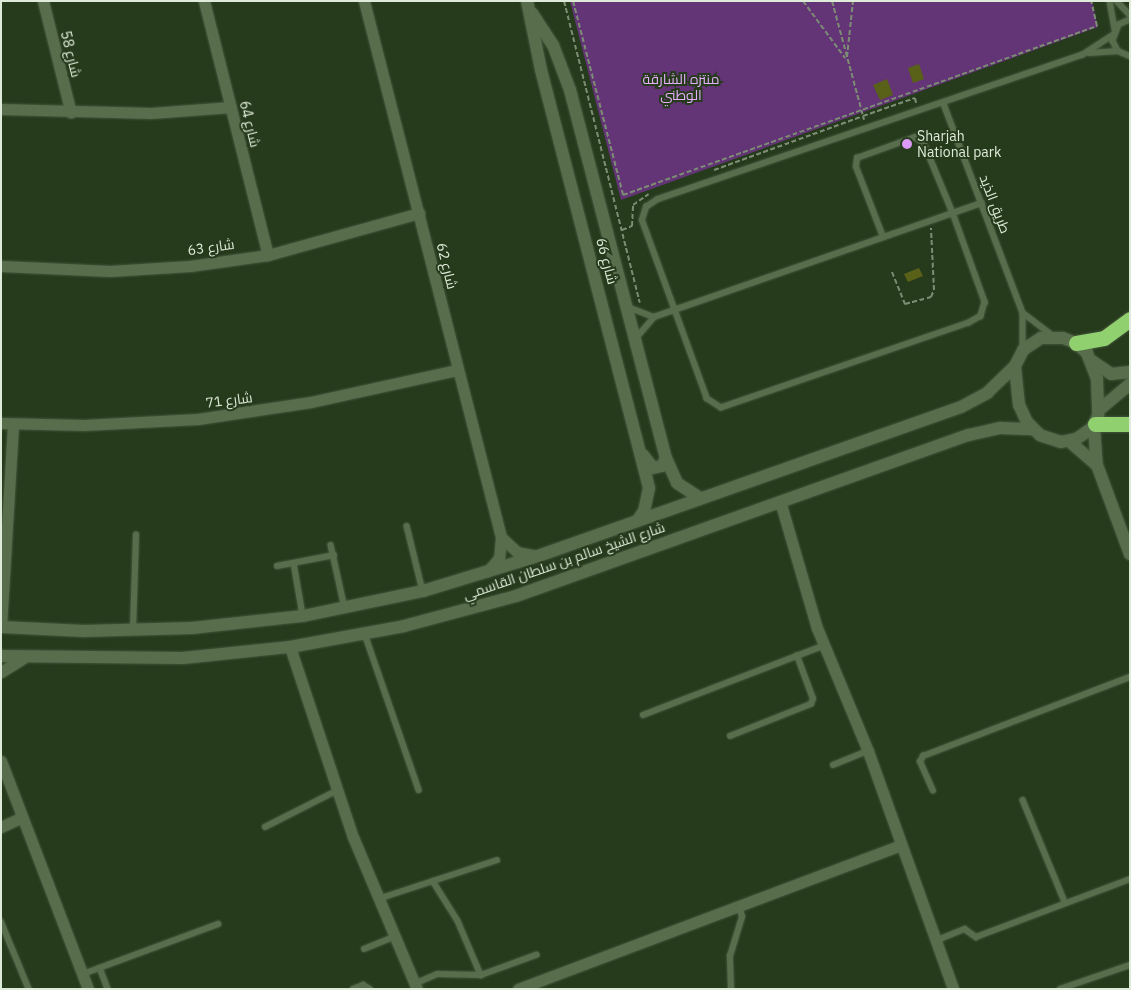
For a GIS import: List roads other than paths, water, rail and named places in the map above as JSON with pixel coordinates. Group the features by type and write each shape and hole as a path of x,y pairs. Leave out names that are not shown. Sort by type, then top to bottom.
{"highway":[{"path":"1076,343 1104,338 1130,319"},
{"path":"1096,420 1130,424"}],"street":[{"name":"شارع 58","path":"43,1 71,113"},
{"name":"شارع 64","path":"204,1 268,254"},
{"name":"شارع 62","path":"364,1 501,537 498,558 486,574"},
{"name":"شارع 66","path":"528,4 561,61 666,458 677,483 700,498"},
{"name":"شارع 66","path":"528,4 541,70 649,488 644,511 637,521"},
{"path":"541,70 547,53 554,53 561,61"},
{"path":"1,108 71,113 151,113 230,106"},
{"name":"شارع 63","path":"1,266 110,271 190,266 268,254 419,213"},
{"path":"1130,372 1111,374 1090,360 1076,343 1056,337 1034,341 1023,350 1015,366 1018,400 1033,429 1047,438 1069,441 1082,437 1130,384"},
{"path":"1090,360 1099,387 1096,420 1097,465 1130,554"},
{"name":"شارع الشيخ سالم بن سلطان القاسمي","path":"1,627 132,630 303,616 423,591 486,574 961,407 987,393 1015,366"},
{"name":"شارع 71","path":"1,422 13,424 132,423 254,412 405,384 457,370"},
{"path":"1,627 13,424"},
{"name":"شارع الشيخ سالم بن سلطان القاسمي","path":"1,656 23,658 174,658 290,647 364,634 516,596 984,430 1033,429"},
{"path":"638,441 653,468 662,466 666,458"},
{"path":"1069,441 1097,465"},
{"path":"780,501 823,646 868,751 953,989"},
{"path":"501,537 517,552 538,556"},
{"path":"290,647 336,791 378,899 416,986"},
{"path":"1,672 23,658"},
{"path":"1,761 6,784 22,817 88,989"},
{"path":"1,827 22,817"},
{"path":"518,989 901,845"}],"lane":[{"path":"1110,1 1118,52"},
{"path":"1117,1 1130,15"},
{"path":"1082,55 1130,20"},
{"path":"882,237 856,162 864,153 909,137 924,142 953,213 985,302 981,316 960,326 721,408 707,399 644,226 646,207 658,199 944,104 1082,55 1118,52 1130,56"},
{"name":"طريق الذيد","path":"944,104 1023,313 1023,350"},
{"path":"626,306 643,315 654,317 982,203"},
{"path":"1023,313 1056,337"},
{"path":"635,340 654,317"},
{"path":"407,526 423,591"},
{"path":"132,630 136,535"},
{"path":"331,545 345,608"},
{"path":"277,566 334,555"},
{"path":"294,563 303,616"},
{"path":"364,634 419,790"},
{"path":"643,715 823,646"},
{"path":"730,736 811,704 813,699 797,656"},
{"path":"932,791 920,762 922,756 1130,677"},
{"path":"833,765 868,751"},
{"path":"265,827 336,791"},
{"path":"1023,800 1065,902"},
{"path":"378,899 497,860"},
{"path":"935,942 965,929 976,937 1130,879"},
{"path":"433,881 458,921 481,975"},
{"path":"730,989 730,956 742,917 739,906"},
{"path":"1,921 29,989"},
{"path":"83,974 218,924"},
{"path":"364,949 394,937"},
{"path":"416,986 440,973 481,975 536,955"},
{"path":"1060,989 1130,965"},
{"path":"100,968 108,989"},
{"path":"354,989 363,985 370,989"}],"place":[{"name":"Sharjah National park","path":"907,144"}],"park label":[{"name":"منتزه الشارقة الوطني","path":"681,88"}]}
